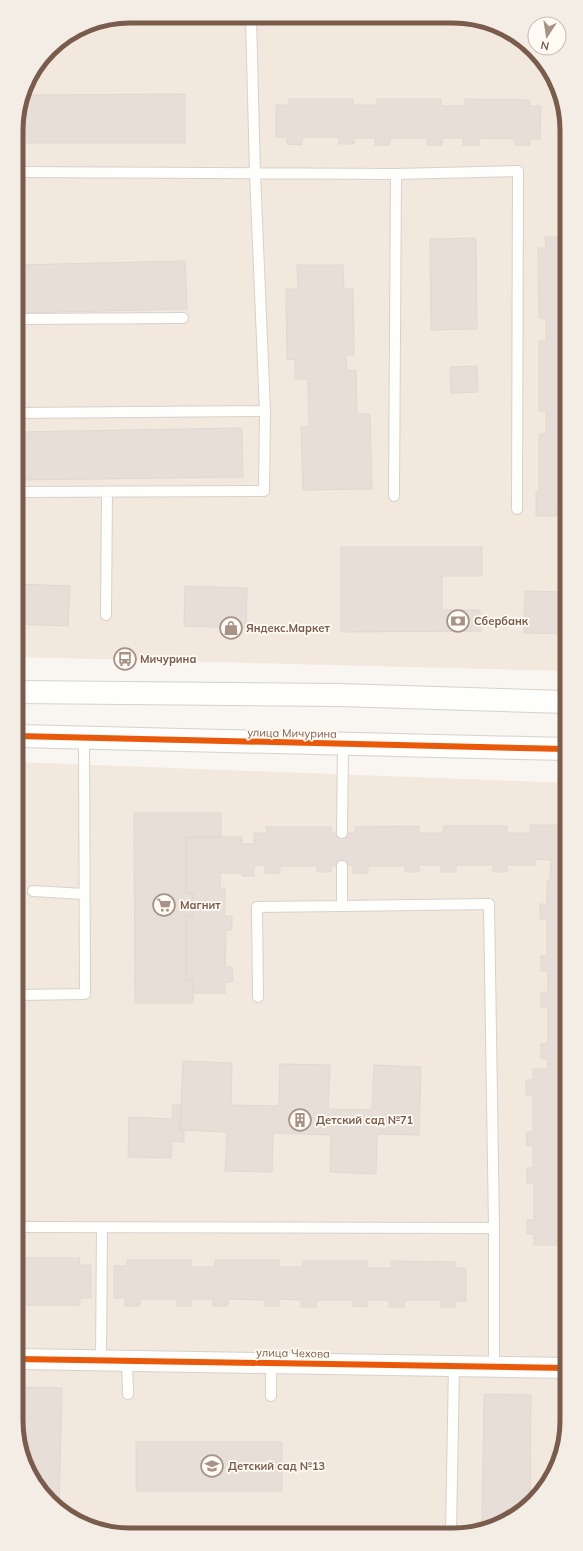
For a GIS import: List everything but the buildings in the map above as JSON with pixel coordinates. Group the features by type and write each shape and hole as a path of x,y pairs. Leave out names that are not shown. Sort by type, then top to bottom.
{"street":[{"path":"23,692 339,696 560,702"},
{"name":"улица Мичурина","path":"23,736 84,739 560,749"},
{"name":"улица Чехова","path":"23,1359 560,1368"}],"lane":[{"path":"23,492 264,491 265,411 255,173 251,23"},
{"path":"23,172 396,174 518,171 517,509"},
{"path":"394,496 396,174"},
{"path":"23,319 183,318"},
{"path":"23,413 265,411"},
{"path":"106,615 107,492"},
{"path":"23,995 85,994 84,739"},
{"path":"342,744 342,833"},
{"path":"342,866 342,906"},
{"path":"33,891 84,894"},
{"path":"258,997 257,907 489,904 494,1228 494,1367"},
{"path":"23,1227 494,1228"},
{"path":"101,1360 102,1228"},
{"path":"127,1360 128,1394"},
{"path":"271,1363 271,1396"},
{"path":"451,1528 454,1366"}],"shaded area":[{"path":"123,23 460,23 474,25 494,31 506,37 527,52 527,56 531,56 546,77 552,89 558,109 560,130 560,671 23,657 23,123 31,89 37,77 54,54 71,41 89,31 109,25"},
{"path":"23,762 560,783 560,1428 558,1442 552,1462 546,1474 533,1491 518,1506 506,1514 494,1520 474,1526 460,1528 123,1528 109,1526 77,1514 54,1497 37,1474 31,1462 25,1442 23,1428"}],"cycle path":[{"path":"23,736 560,749"},
{"path":"23,1359 560,1368"}],"place":[{"name":"Сбербанк","path":"458,621"},
{"name":"Яндекс.Маркет","path":"231,628"},
{"name":"Мичурина","path":"125,659"},
{"name":"Магнит","path":"164,905"},
{"name":"Детский сад №71","path":"300,1120"},
{"name":"Детский сад №13","path":"212,1466"}]}
